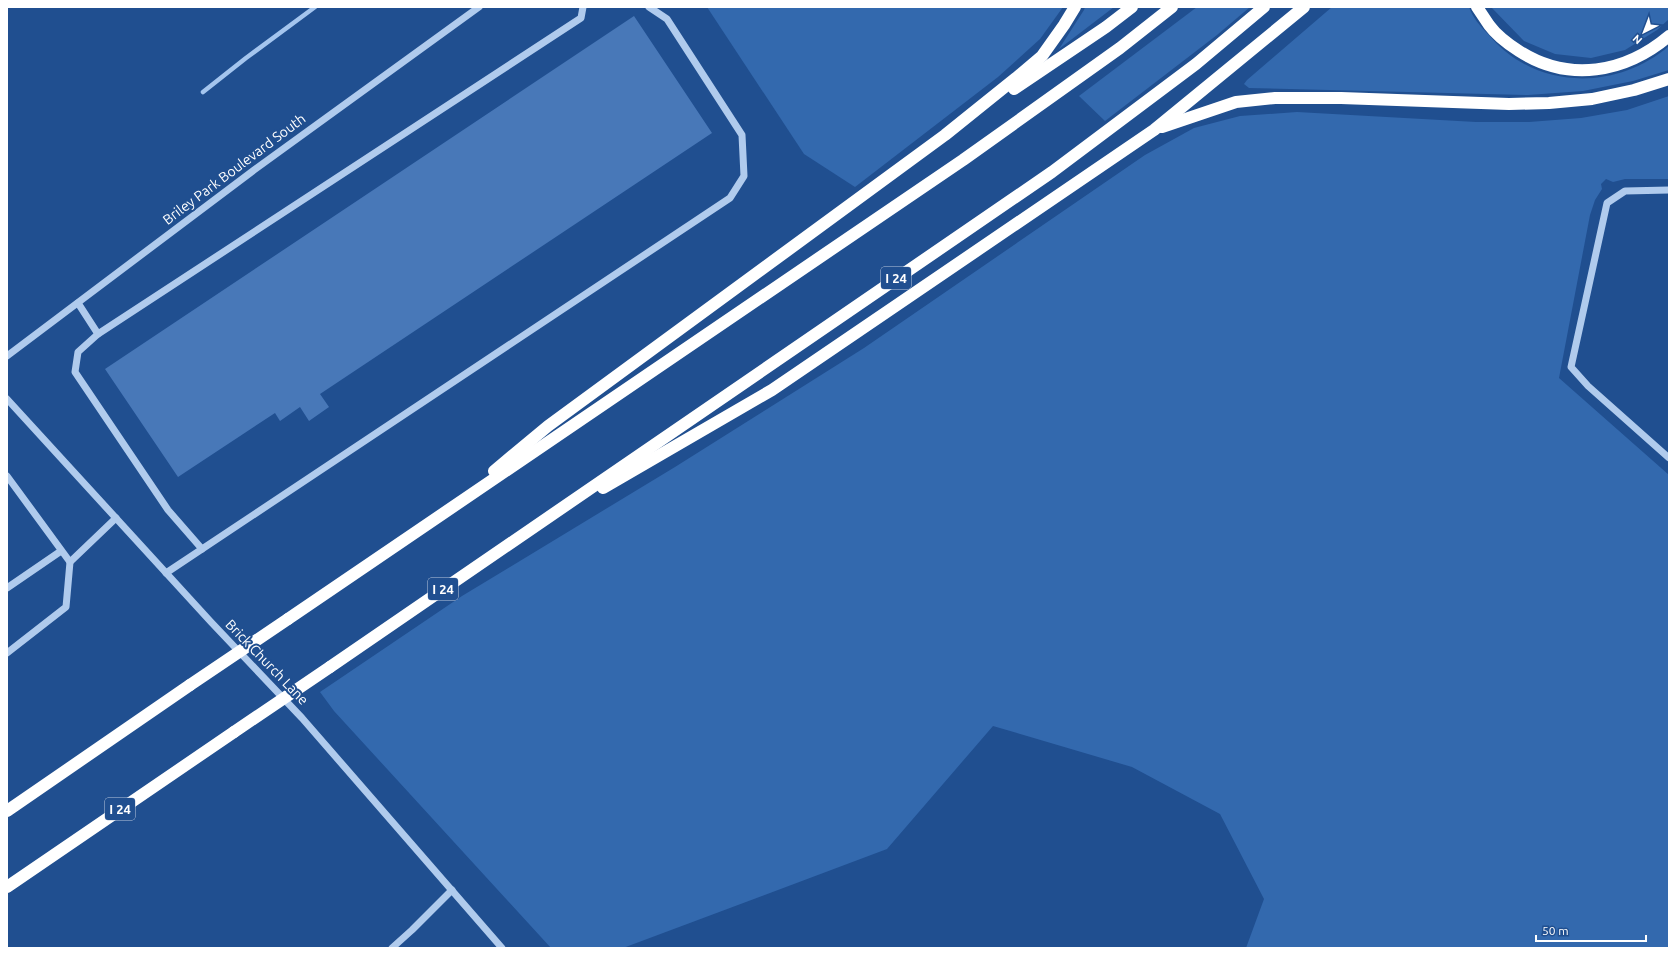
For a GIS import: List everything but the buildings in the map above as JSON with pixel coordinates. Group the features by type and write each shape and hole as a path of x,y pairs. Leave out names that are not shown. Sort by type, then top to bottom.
{"highway":[{"path":"945,135 1042,56 1075,7"},
{"path":"434,520 548,426 945,135 1106,27 1132,7"},
{"path":"7,811 963,160 1120,48 1172,7"},
{"name":"I 24","path":"7,887 1052,172 1196,64 1264,7"},
{"path":"519,536 772,390 1154,130 1304,7"},
{"path":"1477,7 1490,26 1506,42 1530,58 1554,67 1573,71 1599,70 1628,61 1645,53 1669,36"},
{"path":"1154,130 1236,102 1275,98 1341,98 1549,104 1592,99 1634,90 1669,79"}],"street":[{"name":"Briley Park Boulevard South","path":"7,356 254,170 479,7"},
{"path":"202,549 168,510 75,372 78,352 98,334 581,18 583,7"},
{"path":"166,573 730,198 744,176 742,135 667,19 649,7"},
{"path":"1669,190 1625,191 1608,202 1571,367 1588,386 1669,458"},
{"path":"78,303 98,334"},
{"name":"Brick Church Lane","path":"7,399 166,573 302,718 502,948"},
{"path":"7,476 70,562"},
{"path":"7,653 66,607 70,562 116,518"},
{"path":"7,588 61,550"},
{"path":"392,948 452,890"}],"shaded area":[{"path":"707,7 1063,7 1040,39 998,77 855,187 804,154"},
{"path":"1085,7 1114,7 1059,49 1084,10"},
{"path":"1197,7 1250,7 1217,35 1105,121 1079,96"},
{"path":"1332,7 1469,7 1480,25 1507,52 1528,66 1551,75 1576,78 1600,77 1624,71 1648,61 1669,46 1669,70 1633,81 1583,91 1528,95 1249,88 1244,84"},
{"path":"1491,7 1669,7 1669,19 1657,30 1625,50 1591,58 1555,54 1524,41"},
{"path":"1669,96 1669,179 1625,179 1613,182 1606,179 1601,184 1602,189 1595,200 1590,215 1559,378 1669,475 1669,948 1246,948 1264,899 1220,814 1132,767 993,726 887,849 623,948 551,948 334,711 320,692 462,596 675,467 864,348 1145,155 1194,128 1240,116 1297,112 1476,122 1529,122 1581,118 1627,110"}],"waterway":[{"path":"203,92 315,7"}]}
